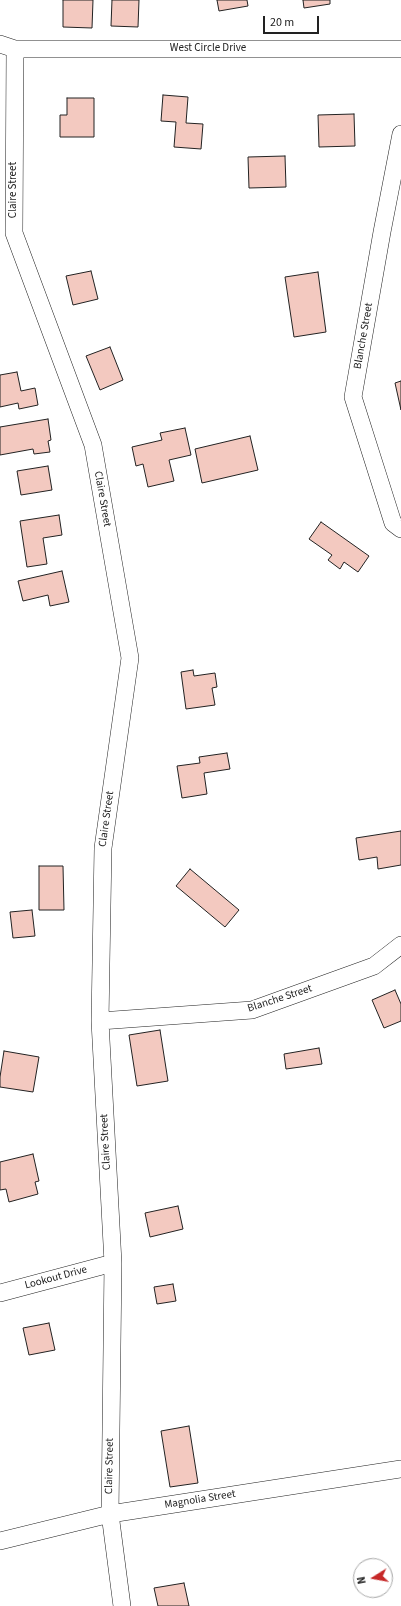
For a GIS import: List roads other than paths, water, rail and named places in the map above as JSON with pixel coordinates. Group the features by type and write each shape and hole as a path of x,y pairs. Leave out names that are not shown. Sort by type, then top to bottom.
{"street":[{"name":"West Circle Drive","path":"7,46 401,49"},
{"name":"Claire Street","path":"7,46 14,233 93,445 130,658 103,848 100,1021 113,1264 110,1514 122,1606"},
{"name":"Blanche Street","path":"401,134 353,397 393,523 401,529"},
{"name":"Blanche Street","path":"100,1021 252,1010 374,966 401,945"},
{"name":"Lookout Drive","path":"0,1294 113,1264"},
{"name":"Magnolia Street","path":"0,1541 110,1514 401,1469"}]}
